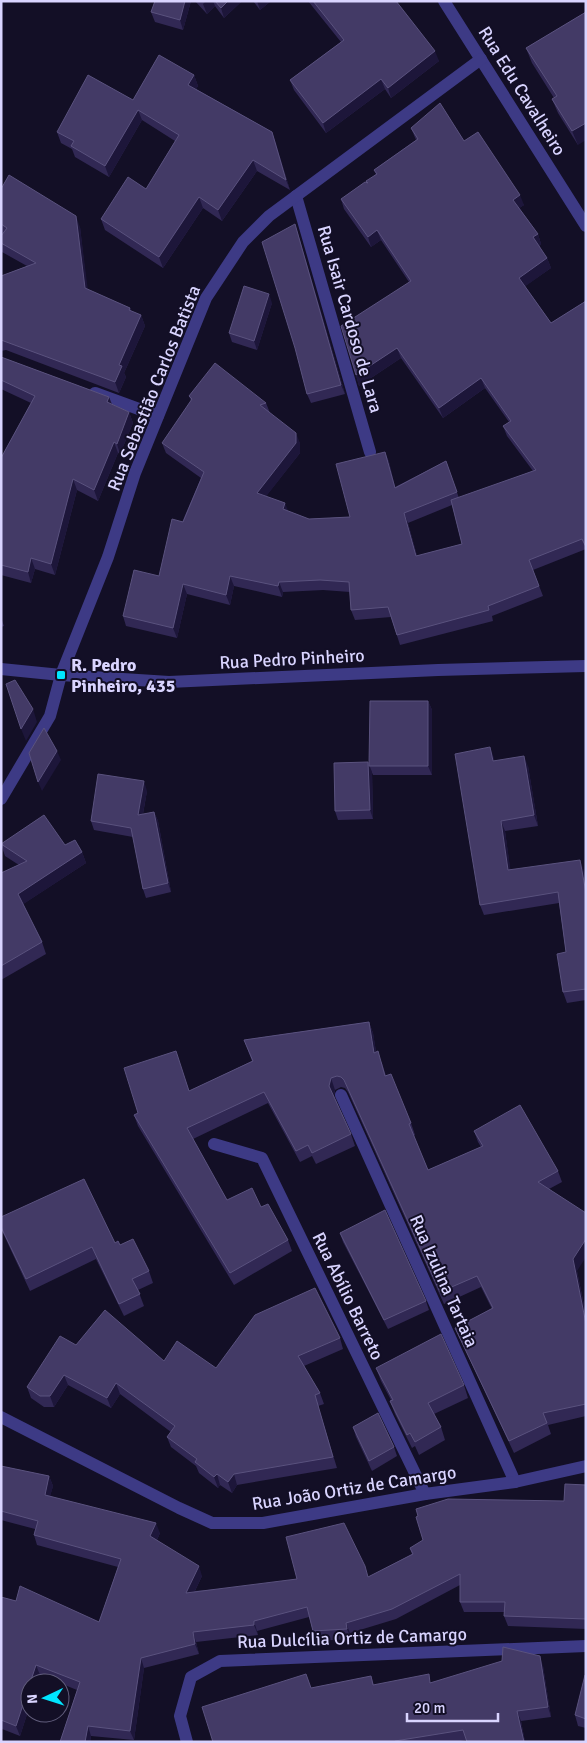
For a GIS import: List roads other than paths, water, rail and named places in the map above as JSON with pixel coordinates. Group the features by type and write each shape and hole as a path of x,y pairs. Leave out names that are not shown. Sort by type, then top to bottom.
{"street":[{"name":"Rua Edu Cavalheiro","path":"444,1 586,226"},
{"name":"Rua Sebastião Carlos Batista","path":"1,799 50,716 61,675 108,557 136,473 206,298 243,242 269,216 481,59"},
{"name":"Rua Isair Cardoso de Lara","path":"296,196 370,452"},
{"path":"85,389 158,416"},
{"name":"Rua Pedro Pinheiro","path":"1,669 169,682 428,670 586,666"},
{"name":"Rua Izulina Tartaia","path":"341,1095 515,1482"},
{"name":"Rua Abílio Barreto","path":"214,1144 262,1158 425,1494"},
{"name":"Rua João Ortiz de Camargo","path":"1,1417 212,1523 263,1523 425,1494 515,1482 586,1466"},
{"name":"Rua Dulcília Ortiz de Camargo","path":"188,1742 180,1716 191,1677 220,1660 586,1646"}],"place":[{"name":"R. Pedro Pinheiro, 435","path":"61,675"}]}
